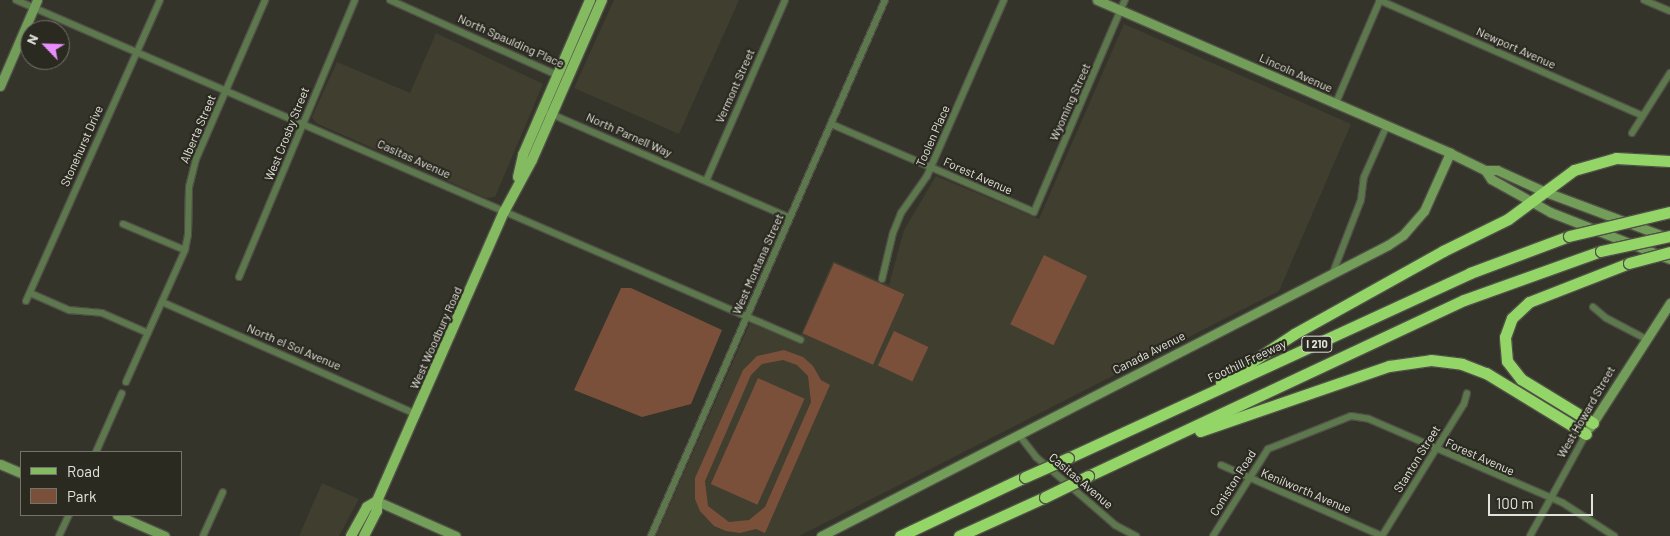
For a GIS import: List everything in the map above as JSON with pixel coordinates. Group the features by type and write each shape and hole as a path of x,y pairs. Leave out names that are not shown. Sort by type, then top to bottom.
{"highway":[{"path":"1191,402 1294,334 1443,251 1508,220 1534,201 1543,191 1574,170 1603,159 1633,157 1670,161"},
{"name":"Foothill Freeway","path":"900,536 1024,477 1470,273 1569,236 1670,212"},
{"name":"I 210","path":"959,536 1153,447 1464,300 1602,251 1670,237"},
{"path":"1593,423 1515,373 1506,353 1506,331 1516,312 1529,302 1629,264 1670,252"},
{"path":"1153,447 1360,375 1419,360 1450,362 1480,370 1586,434"}],"main road":[{"name":"West Woodbury Road","path":"364,536 378,511 377,501 504,212 552,114 590,0"},
{"name":"West Woodbury Road","path":"516,186 523,155 542,110 563,77 602,0"},
{"name":"West Woodbury Road","path":"351,536 367,507 377,501"}],"street":[{"name":"Casitas Avenue","path":"16,0 36,4 137,52 802,340"},
{"name":"Stonehurst Drive","path":"26,301 160,0"},
{"name":"Alberta Street","path":"126,382 185,250 191,173 265,0"},
{"name":"West Crosby Street","path":"239,277 355,0"},
{"name":"North Spaulding Place","path":"390,0 563,77"},
{"name":"Vermont Street","path":"706,182 785,0"},
{"name":"West Montana Street","path":"651,536 885,0"},
{"name":"Toolen Place","path":"882,279 893,233 930,167 1004,0"},
{"name":"Lincoln Avenue","path":"1097,0 1450,153 1485,170 1497,170 1543,191 1670,237"},
{"name":"Wyoming Street","path":"1034,212 1125,0"},
{"path":"1335,104 1380,0"},
{"name":"Newport Avenue","path":"1380,0 1643,116"},
{"path":"1644,0 1670,11"},
{"path":"0,86 36,4"},
{"path":"1632,133 1670,73"},
{"name":"North Parnell Way","path":"542,110 790,218"},
{"name":"Forest Avenue","path":"831,124 1034,212"},
{"path":"1332,275 1362,200 1364,177 1387,126"},
{"name":"Canada Avenue","path":"821,536 1388,245 1409,229 1424,211 1450,153"},
{"name":"Lincoln Avenue","path":"1485,170 1491,179 1534,201 1550,212 1670,259"},
{"path":"123,224 185,250"},
{"path":"30,293 68,310 102,312 148,333"},
{"name":"North el Sol Avenue","path":"162,302 416,414"},
{"name":"West Howard Street","path":"1530,536 1586,434 1670,303"},
{"path":"1593,307 1606,318 1646,339"},
{"path":"96,451 122,393"},
{"name":"Stanton Street","path":"1382,536 1436,450 1467,393"},
{"name":"Coniston Road","path":"1212,536 1268,449 1351,416 1360,417"},
{"name":"Forest Avenue","path":"1360,417 1563,503 1614,536"},
{"name":"Casitas Avenue","path":"1019,435 1036,457 1070,487 1116,525 1136,536"},
{"path":"0,464 20,473"},
{"name":"Kenilworth Avenue","path":"1221,465 1382,536"},
{"path":"203,536 223,492"},
{"path":"377,501 456,536"},
{"path":"59,536 69,516"},
{"path":"119,516 165,536"}],"shaded area":[{"path":"614,0 739,0 679,134 574,88"},
{"path":"1124,24 1351,124 1279,291 799,536 656,536 750,323 797,343 833,261 889,285 904,230 936,176 1039,219"},
{"path":"436,33 543,84 495,197 486,198 316,123 312,117 337,62 410,93"},
{"path":"322,483 359,499 339,536 299,536"}],"green space":[{"path":"1044,255 1087,276 1053,345 1010,324"},
{"path":"834,263 904,294 873,365 803,333"},
{"path":"621,288 631,288 722,330 691,404 642,417 574,390"},
{"path":"894,331 928,347 912,381 878,365"},
{"path":"784,350 803,357 813,366 821,380 830,385 765,533 756,529 740,533 726,531 714,526 700,511 695,499 695,478 743,370 757,356","holes":["783,360 797,365 808,376 811,402 765,507 749,520 729,522 708,506 705,481 751,375 762,364"]},
{"path":"758,378 805,399 757,505 711,484"}]}
